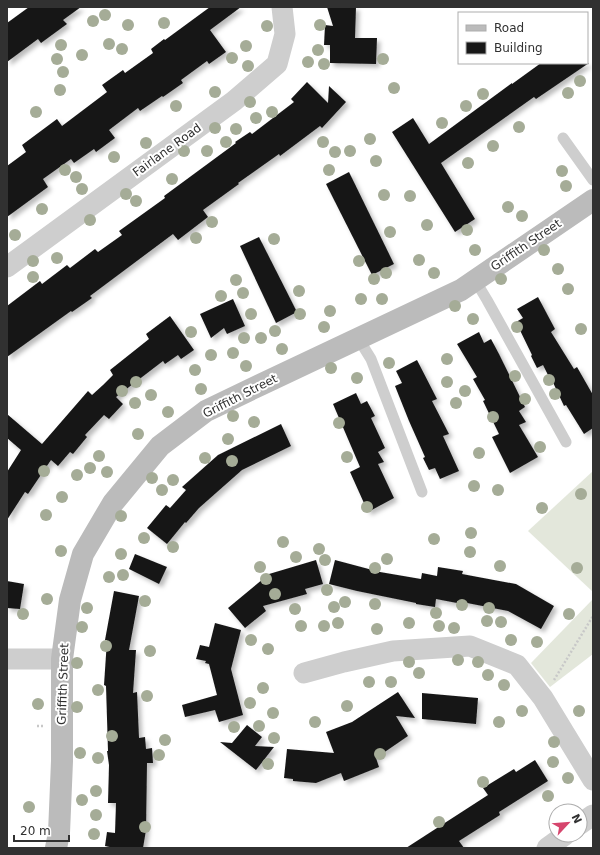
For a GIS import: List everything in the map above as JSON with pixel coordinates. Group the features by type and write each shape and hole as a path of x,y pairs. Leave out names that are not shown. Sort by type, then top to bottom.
{"street":[{"name":"Fairlane Road","path":"7,267 234,101 277,64 285,34 282,7"},
{"name":"Griffith Street","path":"56,848 59,833 62,761 62,659 70,600 83,554 113,503 160,446 206,411 461,290 593,200"},
{"path":"304,673 393,651 470,646 517,666 543,698 593,780"},
{"path":"7,659 62,659"}],"lane":[{"path":"563,138 593,180"},
{"path":"475,280 488,300 566,442"},
{"path":"358,338 371,359 422,492"}],"path":[{"path":"554,681 593,616"}],"shaded area":[{"path":"593,471 593,592 528,531"},
{"path":"593,599 593,654 550,687 531,663"}],"building":[{"path":"29,7 81,7 63,20 67,24 41,43 38,39 7,62 7,23"},
{"path":"210,7 241,7 210,30 226,52 209,64 207,61 181,80 183,83 140,111 138,108 109,130 115,138 96,152 94,149 74,163 71,159 43,179 48,187 7,217 7,166 26,152 22,145 57,119 62,126 107,92 102,85 123,70 125,73 153,53 151,49"},
{"path":"327,7 356,7 355,38 377,38 376,64 330,63 330,45 324,45 325,25 333,26"},
{"path":"540,64 588,64 536,99 534,97 441,163 475,219 455,232 392,132 413,118 429,144"},
{"path":"307,82 328,103 329,86 346,102 322,128 320,126 280,156 279,154 203,210 208,217 178,240 173,234 90,296 92,298 72,312 71,311 7,357 7,306 40,281 42,284 67,265 70,268 95,249 98,252 122,235 119,231 165,198 164,196 236,143 235,142 250,132 252,134 294,102 291,99"},
{"path":"349,172 394,264 372,275 326,184"},
{"path":"259,237 297,312 276,323 240,246"},
{"path":"538,297 555,329 551,332 574,369 577,367 593,395 593,428 584,434 566,405 564,406 550,376 549,377 543,365 537,368 516,322 523,318 517,309"},
{"path":"233,299 245,326 227,334 224,328 211,338 200,314"},
{"path":"170,316 194,350 181,359 178,355 165,364 163,361 116,397 123,404 109,419 104,415 85,435 87,437 73,454 70,452 58,466 51,460 28,494 25,492 7,520 7,472 21,450 7,438 7,414 42,444 88,391 92,395 103,385 113,375 110,370 149,339 146,334"},
{"path":"479,332 484,343 491,339 525,407 519,411 526,422 519,425 538,457 510,473 492,437 499,434 483,401 485,400 473,379 477,377 457,344"},
{"path":"417,360 437,399 432,401 449,434 443,436 459,471 440,479 435,468 429,470 423,458 425,457 395,386 402,383 396,371"},
{"path":"356,393 361,404 367,401 375,416 371,418 385,448 378,452 384,462 378,464 394,498 368,512 350,472 360,467 333,404"},
{"path":"281,424 291,446 242,470 199,508 167,544 147,528 166,505 170,508 186,490 182,487 218,455"},
{"path":"135,554 167,567 159,584 129,569"},
{"path":"316,560 323,584 305,589 307,594 263,606 266,611 245,628 228,608 269,574"},
{"path":"335,560 380,572 421,579 422,573 437,576 438,567 463,571 462,574 516,584 554,606 541,629 508,611 457,601 457,603 436,599 435,607 416,604 329,584"},
{"path":"7,581 24,584 20,609 7,608"},
{"path":"114,591 139,596 129,650 136,650 133,693 137,692 139,738 145,737 146,749 152,748 153,763 147,763 146,830 143,848 114,848 105,846 107,832 115,833 116,803 108,803 109,765 107,751 106,686 104,685 107,640 105,640"},
{"path":"215,623 241,630 231,669 243,715 219,722 215,710 185,717 182,705 217,695 209,664 205,663 206,661 196,659 200,645 209,647"},
{"path":"398,692 415,718 396,716 408,736 376,758 379,767 344,781 341,773 316,783 293,781 293,779 284,778 287,749 334,753 326,732 352,722"},
{"path":"422,693 478,698 476,724 422,719"},
{"path":"247,725 262,737 255,746 274,747 256,770 220,742 232,743"},
{"path":"535,760 548,781 499,812 500,815 459,841 464,848 406,848 488,795 483,788 514,769 516,772"}]}
